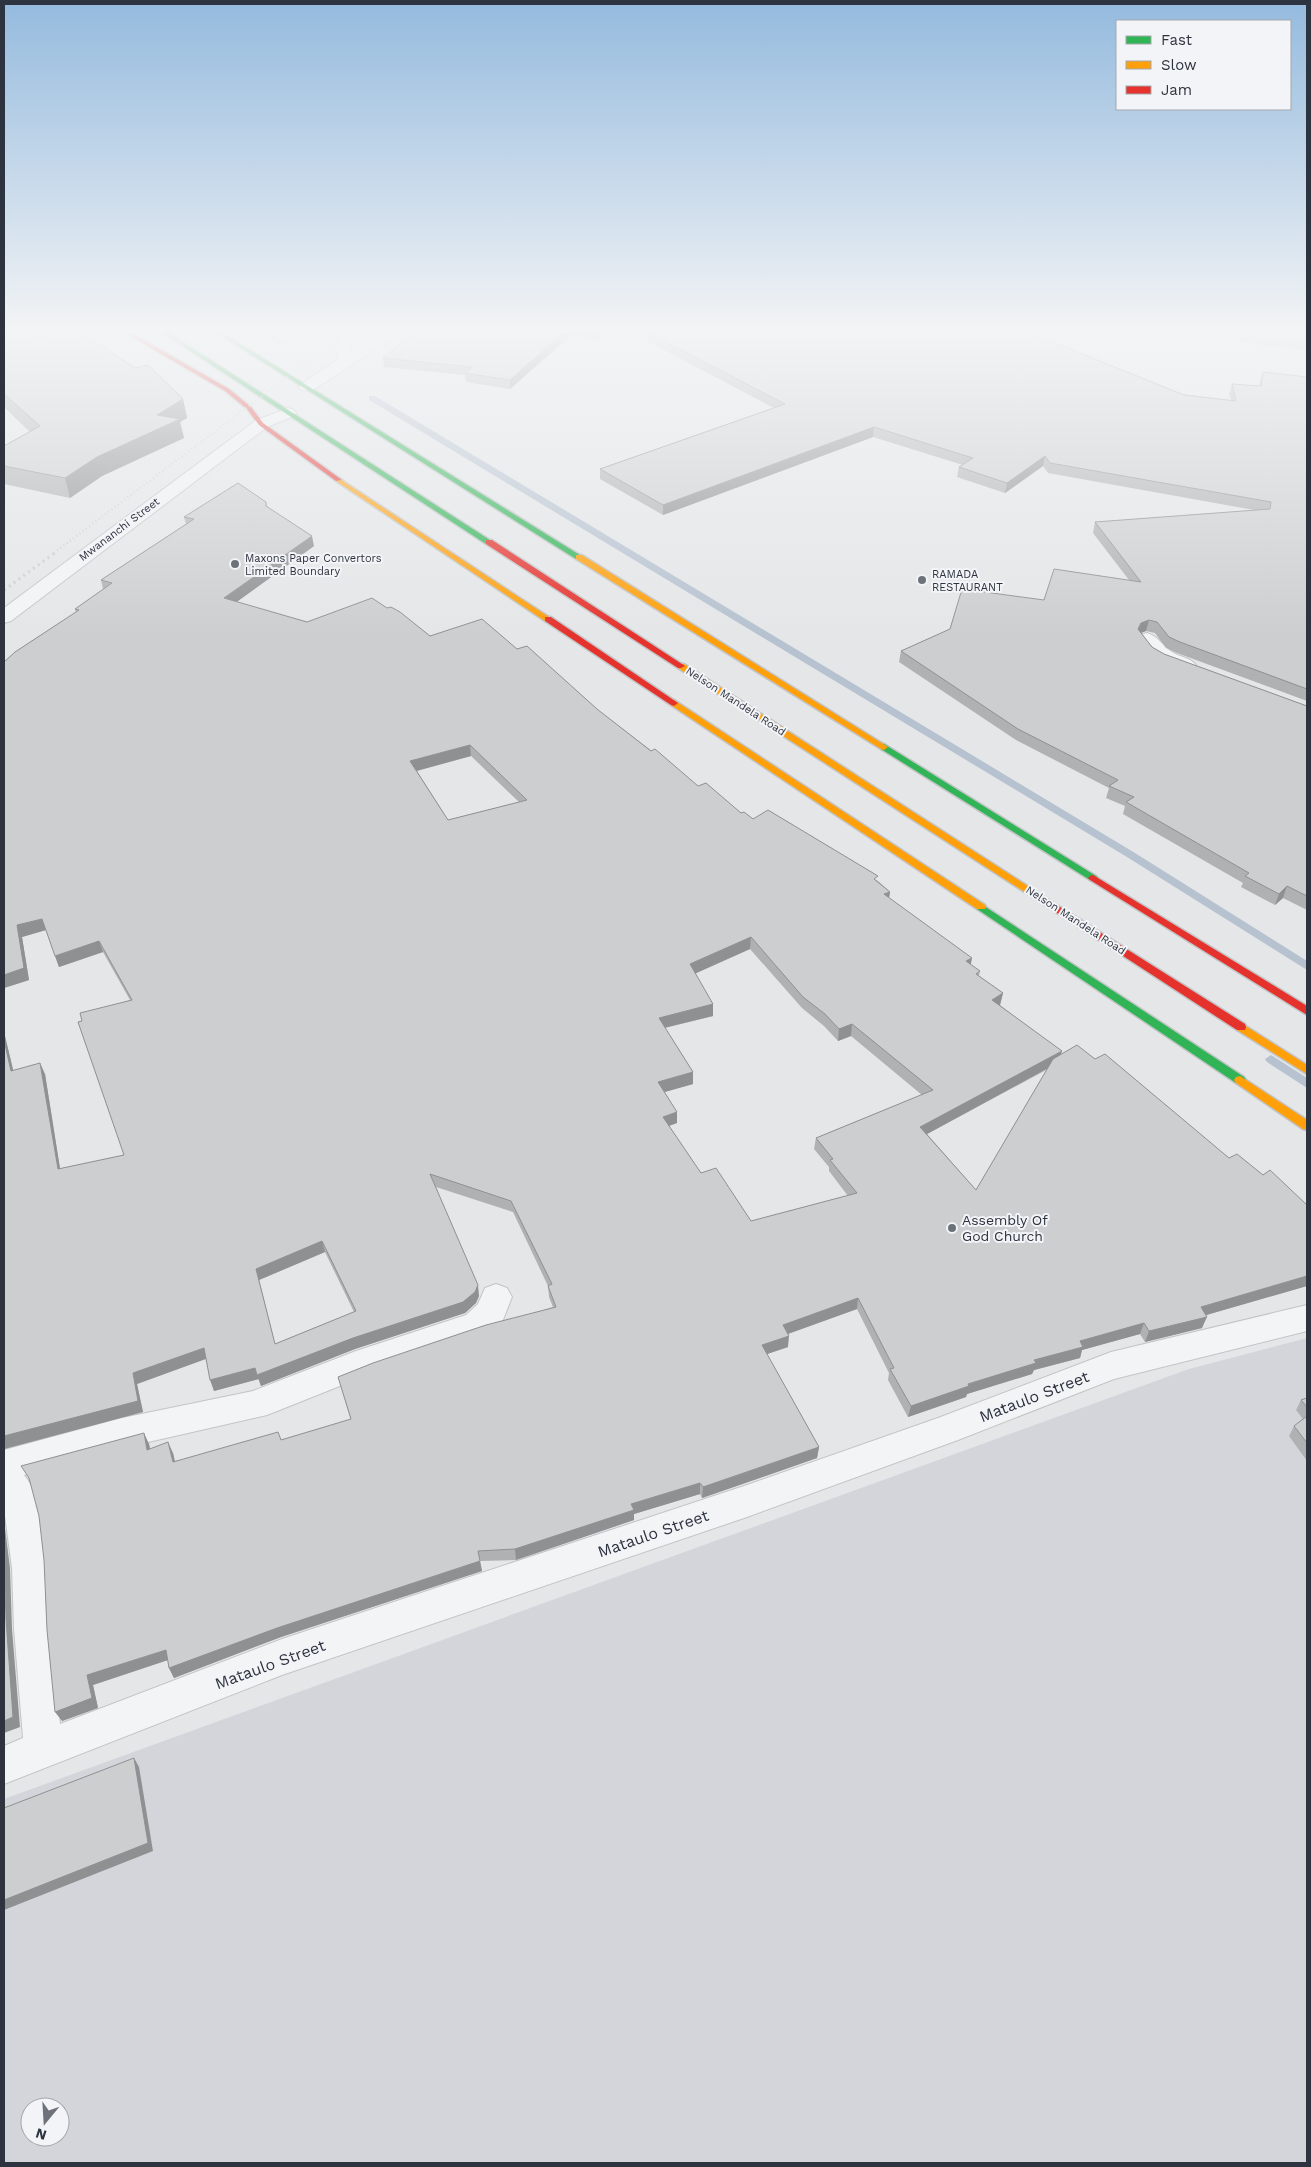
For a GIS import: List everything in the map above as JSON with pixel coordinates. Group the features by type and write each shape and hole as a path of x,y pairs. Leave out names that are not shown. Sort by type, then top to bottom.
{"main road":[{"path":"274,433 336,478 800,788 1048,950 1307,1126"},
{"name":"Nelson Mandela Road","path":"321,433 1307,1070"},
{"path":"381,433 1307,1011"}],"street":[{"name":"Mwananchi Street","path":"4,617 249,433"},
{"path":"1147,639 1158,653 1202,671"},
{"path":"4,1465 122,1433 255,1405 367,1361 478,1325 492,1311 496,1297"},
{"name":"Mataulo Street","path":"4,1765 282,1658 756,1498 946,1430 1111,1366 1307,1318"},
{"path":"4,1476 16,1491 24,1517 30,1568 32,1629 43,1751"}],"shaded area":[{"path":"1307,1338 1307,2163 4,2163 4,1799 1189,1369"}],"building":[{"path":"27,433 149,433 97,457 65,478 4,466 4,446"},
{"path":"702,433 857,433 663,505 600,469"},
{"path":"894,433 1307,433 1307,689 1180,642 1169,637 1157,622 1149,620 1141,623 1138,629 1152,647 1164,654 1307,706 1307,896 1287,886 1279,894 1245,876 1249,873 1126,802 1134,797 1109,786 1118,780 1018,729 901,651 950,629 962,589 1044,600 1054,569 1141,582 1095,522 1270,509 1271,502 1050,463 1045,456 1007,483 959,467 973,458"},
{"path":"238,483 266,502 266,506 312,536 224,598 307,622 372,598 387,608 391,607 400,612 430,636 482,619 517,649 527,646 597,709 651,751 655,749 698,786 706,783 741,813 744,812 753,819 768,810 878,876 874,879 890,892 884,894 972,958 966,961 980,971 976,974 1003,993 992,1000 1062,1051 920,1127 976,1190 1053,1059 1077,1045 1095,1059 1105,1054 1229,1158 1237,1154 1263,1175 1270,1170 1307,1205 1307,1276 1201,1307 1207,1317 1149,1331 1144,1323 1080,1341 1083,1347 1034,1360 1036,1363 968,1384 969,1386 911,1406 890,1369 894,1368 858,1298 783,1325 789,1336 762,1345 819,1447 703,1487 700,1483 631,1504 634,1510 515,1549 478,1551 480,1561 277,1628 169,1668 166,1650 87,1675 92,1698 55,1712 39,1516 29,1478 21,1466 144,1433 147,1450 168,1442 173,1462 278,1432 281,1440 351,1419 338,1377 373,1363 486,1325 556,1307 548,1286 552,1284 511,1201 430,1174 478,1285 475,1292 463,1302 353,1338 257,1375 255,1368 210,1380 204,1348 133,1373 138,1401 4,1436 4,1040 11,1071 40,1063 58,1169 124,1155 78,1022 82,1021 80,1013 132,1000 99,941 55,956 42,919 17,925 24,968 4,975 4,662 15,652 79,610 75,609 112,583 101,580 194,519 184,517","holes":["470,745 527,800 448,820 410,761","751,937 803,997 825,1014 839,1029 852,1024 933,1090 816,1138 833,1159 830,1160 857,1193 751,1221 716,1168 701,1173 663,1117 677,1112 658,1082 693,1072 659,1018 713,1004 690,964","322,1241 356,1311 275,1344 256,1269"]},
{"path":"1307,1398 1307,1407 1301,1400"},
{"path":"1307,1416 1307,1443 1294,1426"},
{"path":"4,1560 13,1717 4,1721"},
{"path":"134,1758 148,1843 4,1900 4,1808"}],"waterway":[{"path":"430,433 1131,855 1307,966"},
{"path":"1271,1059 1307,1084"}],"railway":[{"path":"54,553 213,433"},
{"path":"4,590 56,552"}],"traffic: fast":[{"path":"321,433 489,542"},
{"path":"380,433 579,557"},
{"path":"884,747 1093,878"},
{"path":"981,907 1240,1080"}],"traffic: slow":[{"path":"338,480 548,619"},
{"path":"579,557 884,747"},
{"path":"681,666 1038,896"},
{"path":"674,703 981,907"},
{"path":"1241,1027 1307,1070"},
{"path":"1240,1080 1307,1126"}],"traffic: jam":[{"path":"274,433 338,480"},
{"path":"489,542 681,666"},
{"path":"548,619 674,703"},
{"path":"1093,878 1307,1011"},
{"path":"1038,896 1241,1027"}],"place":[{"name":"Maxons Paper Convertors Limited Boundary","path":"235,564"},
{"name":"RAMADA RESTAURANT","path":"922,580"},
{"name":"Assembly Of God Church","path":"952,1228"}]}
